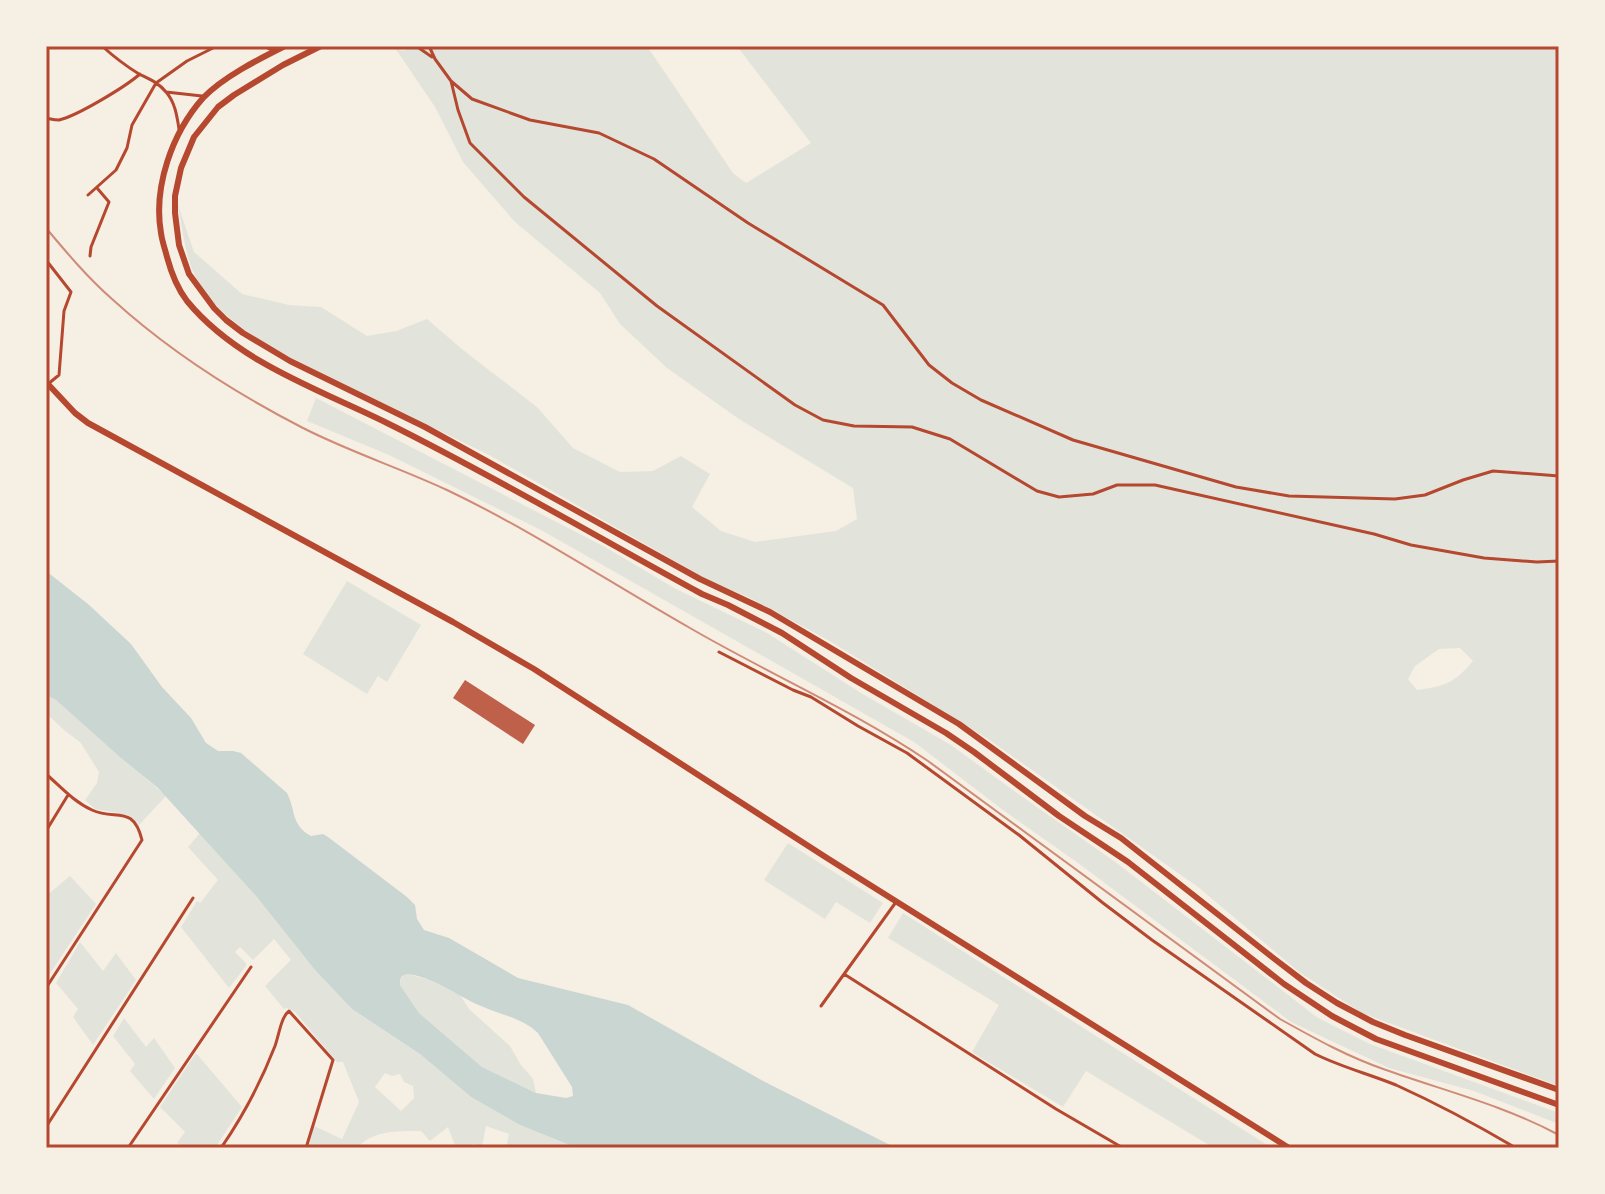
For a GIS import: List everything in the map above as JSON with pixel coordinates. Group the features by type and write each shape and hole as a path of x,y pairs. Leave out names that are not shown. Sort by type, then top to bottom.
{"highway":[{"path":"285,46 226,80 205,96 180,133 161,187 159,220 171,271 186,300 208,323 258,360 402,432 702,594 772,628 946,733 1128,862 1284,984 1332,1016 1389,1043 1559,1105"},
{"path":"321,46 283,65 218,107 194,137 181,168 175,213 179,245 189,274 214,308 243,333 290,361 409,418 700,579 770,612 959,724 1085,816 1121,838 1295,974 1337,1003 1405,1035 1559,1090"},
{"path":"47,383 88,423 534,669 1289,1148"},
{"path":"402,432 409,418"},
{"path":"419,441 425,427"}],"street":[{"path":"102,46 166,92 175,108 180,133"},
{"path":"88,195 116,170 127,148 132,125 156,83 187,61 217,46"},
{"path":"263,46 275,51"},
{"path":"416,46 435,59"},
{"path":"429,46 451,81 472,99 530,120 599,133 654,159 748,223 883,305 929,365 952,383 981,400 1073,440 1236,487 1289,496 1395,499 1425,495 1493,471 1559,476"},
{"path":"46,118 56,120 74,114 140,74"},
{"path":"451,81 470,143 524,197 657,306 795,405 823,420 854,426 912,427 950,439 1037,491 1059,497 1093,494 1117,485 1155,485 1411,545 1484,558 1559,561"},
{"path":"166,92 205,96"},
{"path":"90,256 109,202 97,188"},
{"path":"46,260 71,292 64,311 59,375 47,383"},
{"path":"719,652 811,697 907,753 1019,835 1152,940 1315,1054 1441,1106 1516,1148"},
{"path":"46,774 68,795 93,811 127,816 138,827 142,840 46,988"},
{"path":"46,831 68,795"},
{"path":"46,1127 193,898"},
{"path":"821,1006 897,901"},
{"path":"128,1148 251,967"},
{"path":"844,974 1123,1148"},
{"path":"221,1148 257,1089 289,1011 333,1060 306,1148"}],"shaded area":[{"path":"411,46 647,46 733,173 746,183 811,143 737,46 1559,46 1559,1086 1362,1013 1299,972 1198,887 988,739 828,640 750,598 708,580 489,455 275,350 222,311 193,272 177,202 194,252 242,294 289,305 321,307 367,336 396,331 427,319 537,407 573,448 620,472 653,471 681,456 710,474 692,507 721,531 755,542 836,531 857,519 853,488 739,419 667,368 620,324 600,293 515,222 463,162 435,107 395,48 403,51","holes":["1460,648 1473,661 1455,679 1435,687 1417,690 1408,679 1415,666 1439,649"]},
{"path":"316,398 605,547 676,589 767,633 951,745 1118,864 1318,1018 1370,1044 1559,1113 1559,1124 1474,1091 1389,1068 1291,1022 914,742 541,530 389,455 307,421"},
{"path":"46,571 131,644 162,687 191,718 206,743 218,751 241,753 287,793 297,822 305,832 311,836 323,834 328,837 407,897 415,905 417,919 424,930 449,938 518,978 628,1005 765,1082 896,1148 577,1148 520,1125 471,1097 420,1054 352,1009 315,970 256,896 158,788 56,700 46,695","holes":["402,976 417,976 532,1028 572,1087 573,1096 566,1098 536,1093 482,1067 419,1013 400,985"]},
{"path":"347,581 421,625 387,682 378,676 367,694 303,654"},
{"path":"46,695 56,700 166,796 139,825 128,815 95,809 85,800 97,783 99,772 80,742 46,713"},
{"path":"200,833 315,970 352,1009 420,1054 471,1097 520,1125 577,1148 506,1148 509,1134 486,1126 482,1146 473,1144 467,1148 456,1148 448,1127 430,1141 421,1131 404,1131 378,1135 357,1148 308,1148 314,1126 342,1139 359,1102 343,1062 337,1062 295,1012 284,1009 265,986 291,960 274,939 253,960 240,947 235,952 246,966 229,988 181,927 197,901 200,903 218,880 188,847","holes":["385,1073 392,1076 400,1074 404,1082 413,1086 414,1098 401,1111 375,1087"]},
{"path":"788,843 883,903 870,923 836,902 825,919 764,880"},
{"path":"70,876 96,904 49,975 46,972 46,896"},
{"path":"903,913 1272,1148 1214,1148 1086,1071 1063,1107 978,1056 972,1052 999,1005 888,938"},
{"path":"80,942 103,971 116,953 136,980 93,1045 73,1017 78,1009 56,983"},
{"path":"407,974 430,980 460,995 469,1009 510,1046 533,1079 536,1093 482,1067 419,1013 400,985 401,978"},
{"path":"124,1018 146,1047 154,1038 175,1068 154,1099 130,1071 135,1064 113,1036"},
{"path":"196,1053 242,1107 215,1148 183,1148 177,1143 185,1132 160,1107"}],"building":[{"path":"465,680 535,725 523,744 453,698"}],"railway":[{"path":"46,228 95,283 134,318 228,386 321,437 478,506 720,645 899,743 928,761 1280,1019 1358,1059 1495,1107 1559,1135"}]}
